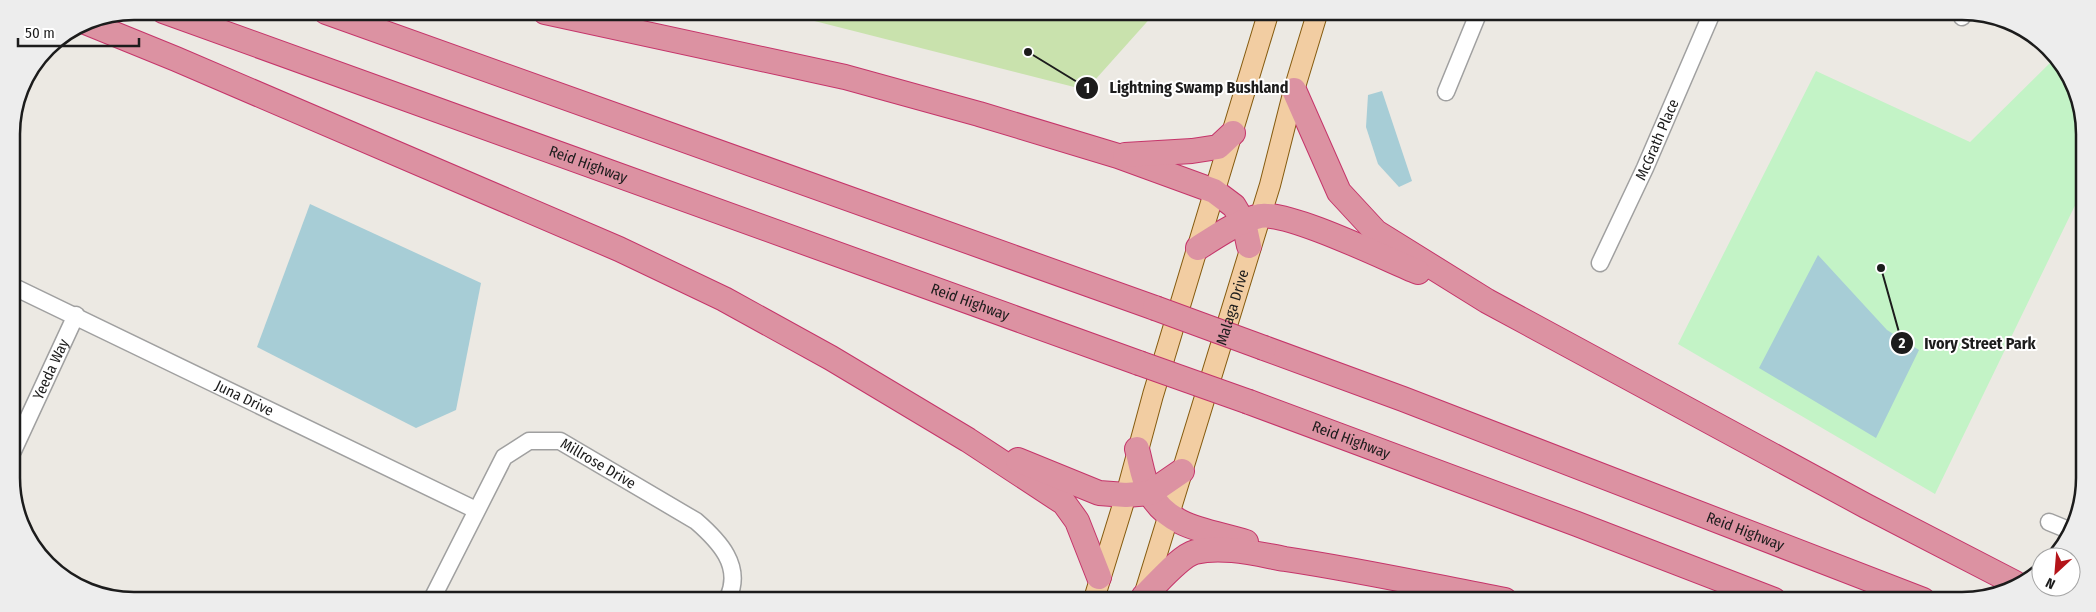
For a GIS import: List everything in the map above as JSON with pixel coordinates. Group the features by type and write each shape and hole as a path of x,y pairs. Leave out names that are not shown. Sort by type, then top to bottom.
{"highway":[{"name":"Reid Highway","path":"188,20 1248,402 1577,524 1753,592"},
{"name":"Reid Highway","path":"348,20 1402,398 1902,592"},
{"path":"582,20 845,77 979,114 1118,156 1214,191 1252,219"},
{"path":"97,27 618,249 724,299 830,358 968,440 1064,503 1077,522 1097,588"},
{"path":"1294,90 1339,192 1376,232 1487,301 1866,506 2011,580"},
{"path":"1118,156 1192,151 1218,147 1233,133"},
{"path":"1198,248 1225,231 1252,219 1285,218 1487,301"},
{"path":"1249,246 1252,219"},
{"path":"968,440 1098,493 1126,495 1150,493 1182,471"},
{"path":"1137,449 1150,493 1168,516 1195,528 1322,564"},
{"path":"1148,592 1183,557 1194,552 1216,550 1322,564 1464,592"}],"main road":[{"path":"1097,588 1266,20"},
{"path":"1252,219 1316,20"},
{"name":"Malaga Drive","path":"1145,592 1249,246"}],"street":[{"path":"1446,92 1476,20"},
{"name":"McGrath Place","path":"1600,263 1645,168 1710,20"},
{"name":"Juna Drive","path":"20,290 76,315 476,510"},
{"name":"Yeeda Way","path":"20,436 76,315"},
{"name":"Millrose Drive","path":"435,592 504,457 529,440 560,441 696,521 715,538 728,555 733,573 731,592"},
{"path":"2049,522 2064,528"}],"green space":[{"path":"811,20 1149,20 1086,90"},
{"path":"2051,62 2064,84 2074,112 2076,127 2076,203 1935,494 1678,344 1816,71 1970,142"}],"water":[{"path":"1382,91 1412,181 1399,187 1378,164 1366,127 1368,95"},
{"path":"310,204 481,283 456,410 416,428 257,347"},
{"path":"1818,255 1887,330 1919,350 1876,438 1759,368"}],"place":[{"name":"Lightning Swamp Bushland","path":"1028,52"},
{"name":"Ivory Street Park","path":"1881,268"}]}
